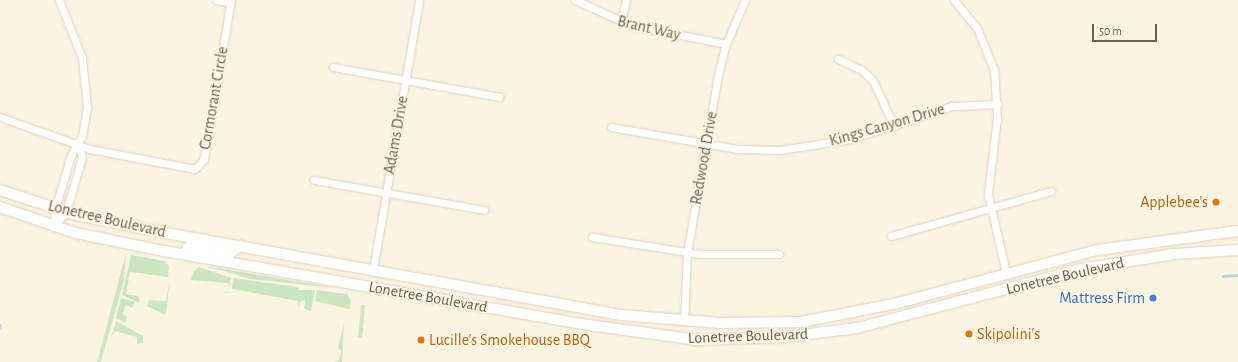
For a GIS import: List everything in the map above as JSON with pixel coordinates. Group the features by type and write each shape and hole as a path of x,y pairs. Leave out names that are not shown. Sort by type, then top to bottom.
{"main road":[{"name":"Lonetree Boulevard","path":"0,190 66,212 240,246 622,315 684,321 802,322 894,304 1097,250 1238,231"},
{"name":"Lonetree Boulevard","path":"0,207 54,226 184,254 369,287 683,339 727,340 828,332 911,316 1012,288 1124,261 1238,250"},
{"name":"Lonetree Boulevard","path":"184,254 188,247 229,254 240,246"},
{"path":"369,287 373,270"},
{"path":"1006,273 1012,288"},
{"path":"683,339 684,321"}],"street":[{"path":"54,226 66,212 82,157 79,146 87,107 86,74 58,0"},
{"path":"216,0 231,1"},
{"name":"Adams Drive","path":"373,270 419,0"},
{"name":"Brant Way","path":"575,0 621,23 726,44"},
{"path":"621,23 626,0"},
{"name":"Redwood Drive","path":"684,321 688,253 706,143 726,44 745,0"},
{"path":"954,0 984,41 994,70 998,104 988,172 990,208 1006,273"},
{"name":"Cormorant Circle","path":"79,146 188,170 200,166 231,1"},
{"path":"838,59 862,70 873,82 894,126"},
{"path":"333,66 500,97"},
{"name":"Kings Canyon Drive","path":"611,127 750,150 780,150 851,139 952,106 998,104"},
{"path":"0,117 79,146"},
{"path":"54,226 55,209 71,156 79,146"},
{"path":"314,180 484,210"},
{"path":"891,236 1051,190"},
{"path":"592,237 688,253 779,254"}],"green space":[{"path":"126,254 124,280 101,362 97,362"},
{"path":"131,255 164,261 169,266 168,277 130,272 126,294 138,296 140,303 122,295"},
{"path":"206,266 335,288 251,279"},
{"path":"199,267 231,278 228,293 222,292 228,292 229,283 191,280 193,272"},
{"path":"233,278 297,287 299,290 315,290 311,311 304,309 305,301 301,300 298,308 298,301 232,289"},
{"path":"170,281 165,315 147,306 149,300 166,301"},
{"path":"317,290 347,294 351,301 349,309 315,301"},
{"path":"121,298 135,302 132,308 126,305 122,314 127,317 125,323 116,318"},
{"path":"361,305 365,305 362,338 358,338"},
{"path":"116,321 143,336 143,343 137,344 137,337 115,331 111,337"},
{"path":"344,323 342,362 335,362 340,359 341,350 338,348"}],"waterway":[{"path":"1223,276 1238,275"}],"place":[{"name":"Applebee's","path":"1216,202"},
{"name":"Mattress Firm","path":"1153,298"},
{"name":"Skipolini's","path":"969,334"},
{"name":"Lucille's Smokehouse BBQ","path":"421,340"}]}
